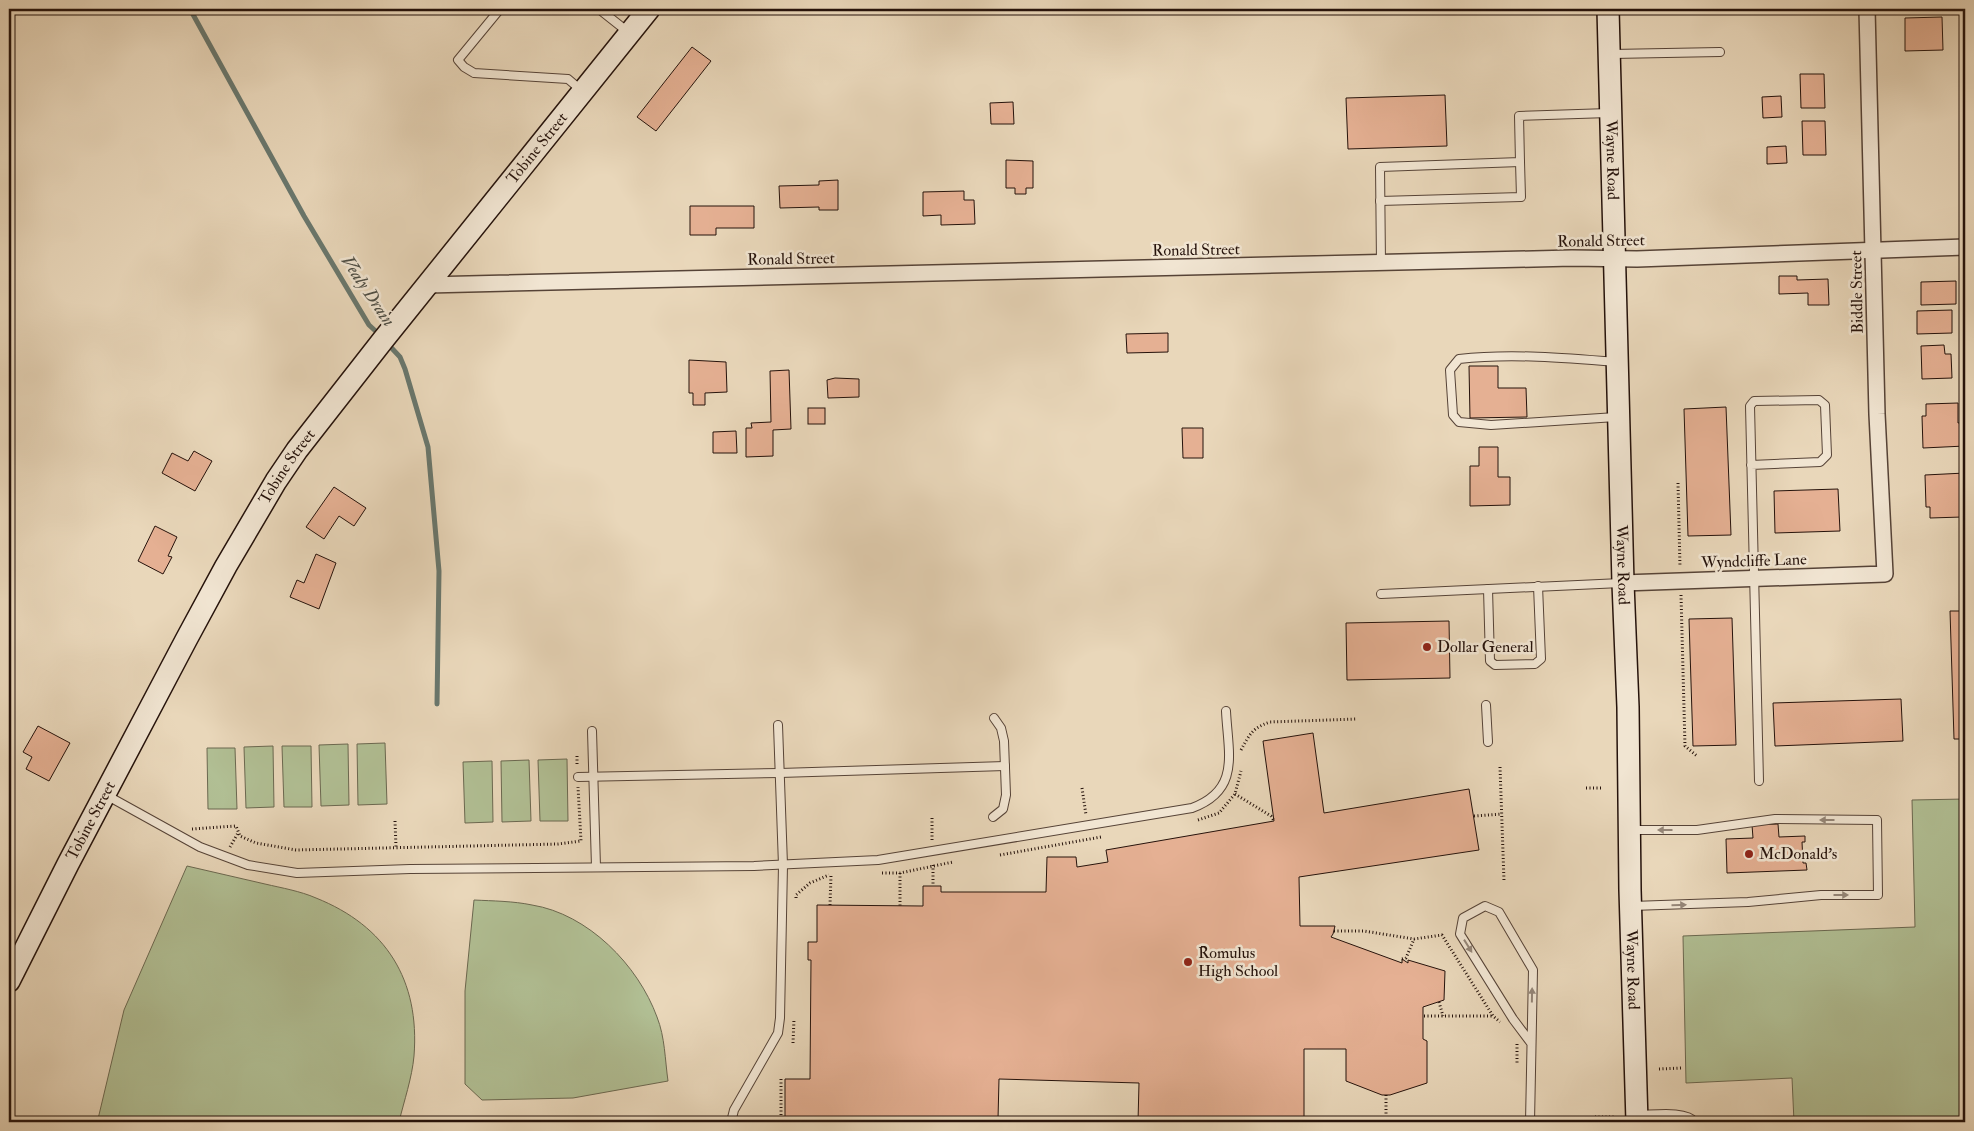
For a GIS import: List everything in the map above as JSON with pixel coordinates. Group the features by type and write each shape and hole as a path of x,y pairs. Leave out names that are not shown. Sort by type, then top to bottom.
{"street":[{"name":"Tobine Street","path":"9,981 104,795 226,566 276,481 303,443 427,285 649,9"},
{"name":"Wayne Road","path":"1608,9 1628,707 1630,906 1636,1119"},
{"name":"Biddle Street","path":"1867,9 1877,414 1885,574"},
{"name":"Ronald Street","path":"427,285 1381,263 1637,259 1965,247"},
{"name":"Wyndcliffe Lane","path":"1623,583 1885,574"}],"lane":[{"path":"500,9 458,60 464,67 474,73 568,79 583,92"},
{"path":"599,9 630,33"},
{"path":"1610,54 1720,52"},
{"path":"1380,201 1521,197 1519,116 1611,113"},
{"path":"1381,263 1380,167 1520,162"},
{"path":"1618,362 1559,357 1486,356 1459,359 1450,370 1453,415 1460,422 1491,425 1619,417"},
{"path":"1751,465 1820,462 1827,455 1826,405 1819,400 1754,401 1750,406 1751,465 1753,579 1759,781"},
{"path":"1381,594 1623,583"},
{"path":"1488,589 1490,660 1495,665 1535,664 1541,659 1538,586"},
{"path":"1486,705 1488,742"},
{"path":"104,795 200,847 248,865 297,873 410,869 783,865 878,860 1192,808 1206,802 1220,790 1228,775 1226,711"},
{"path":"993,817 1003,809 1006,795 1004,741 1001,728 994,718"},
{"path":"731,1122 734,1110 778,1033 780,1018 783,865 778,725"},
{"path":"592,731 596,867"},
{"path":"578,777 1005,766"},
{"path":"1629,830 1697,830 1775,819 1877,820 1878,886 1878,895 1821,895 1748,902 1630,906"},
{"path":"1530,1122 1532,1043 1533,970 1499,912 1485,906 1463,918 1460,934 1513,1019 1532,1043"},
{"path":"1636,1119 1683,1114 1690,1116 1695,1122"}],"path":[{"path":"1678,483 1680,567"},
{"path":"1680,589 1685,746 1697,756"},
{"path":"1241,758 1241,750 1250,733 1258,726 1270,722 1357,719"},
{"path":"192,829 236,826 240,836 256,843 296,850 558,844 581,841 577,756"},
{"path":"1197,820 1219,813 1235,794 1241,775 1241,767"},
{"path":"1500,767 1504,881"},
{"path":"1082,788 1086,814"},
{"path":"1586,788 1603,788"},
{"path":"1235,794 1271,816 1274,821"},
{"path":"1474,816 1502,814"},
{"path":"932,818 932,841"},
{"path":"395,821 396,847"},
{"path":"1000,855 1109,836"},
{"path":"933,860 933,886"},
{"path":"880,873 900,873 953,862"},
{"path":"900,873 900,906"},
{"path":"794,905 796,895 810,883 831,875 840,874"},
{"path":"830,905 831,875"},
{"path":"1334,932 1364,932 1414,939 1442,935 1493,1016 1504,1026"},
{"path":"1402,959 1406,958 1414,939"},
{"path":"1439,1002 1443,1016"},
{"path":"793,1043 794,1014"},
{"path":"1424,1016 1493,1016"},
{"path":"1516,1036 1518,1073"},
{"path":"1659,1069 1682,1068"},
{"path":"781,1080 781,1122"},
{"path":"1386,1094 1386,1117"},
{"path":"1595,1116 1615,1117"}],"green space":[{"path":"385,743 387,804 358,805 357,744"},
{"path":"348,744 349,805 321,806 319,745"},
{"path":"273,746 274,807 246,808 244,747"},
{"path":"282,746 311,746 312,807 284,807"},
{"path":"207,748 235,748 237,809 208,809"},
{"path":"567,759 568,821 540,821 538,760"},
{"path":"529,760 531,821 502,822 501,761"},
{"path":"492,761 493,822 465,823 463,762"},
{"path":"1965,799 1965,1122 1794,1122 1792,1078 1686,1083 1683,936 1915,927 1912,800"},
{"path":"187,866 310,896 341,910 362,924 379,940 393,959 404,980 411,1003 414,1029 413,1064 399,1122 101,1122 98,1119 124,1010"},
{"path":"474,900 503,901 553,910 591,931 608,945 624,961 637,979 657,1017 663,1041 668,1081 573,1098 482,1100 465,1084 465,991"}],"building":[{"path":"1942,17 1943,50 1905,51 1905,18"},
{"path":"692,47 711,61 656,131 637,117"},
{"path":"1800,74 1824,74 1825,108 1801,108"},
{"path":"1445,95 1447,146 1348,149 1346,98"},
{"path":"1781,96 1782,117 1763,118 1762,97"},
{"path":"1013,102 1014,124 991,124 990,103"},
{"path":"1802,121 1825,121 1826,155 1803,155"},
{"path":"1786,146 1787,163 1767,164 1767,147"},
{"path":"1006,160 1033,161 1033,188 1026,188 1026,194 1015,194 1015,188 1006,188"},
{"path":"838,180 838,210 819,210 819,207 780,208 779,186 819,185 819,181"},
{"path":"964,191 964,200 974,200 975,224 941,225 941,215 923,216 923,192"},
{"path":"690,206 754,206 754,228 716,228 716,235 690,235"},
{"path":"1779,276 1797,276 1797,280 1828,279 1829,305 1808,305 1808,293 1779,294"},
{"path":"1956,281 1956,304 1921,305 1921,282"},
{"path":"1952,310 1952,333 1917,334 1917,311"},
{"path":"1168,333 1168,352 1127,353 1126,334"},
{"path":"1944,345 1945,354 1951,354 1952,378 1922,379 1921,346"},
{"path":"689,360 726,362 727,392 705,393 705,405 693,405 693,393 689,393"},
{"path":"1469,366 1498,366 1498,388 1526,388 1527,417 1470,418"},
{"path":"789,370 791,429 773,430 773,456 746,457 746,428 752,428 751,423 771,422 770,371"},
{"path":"835,378 859,379 859,397 828,398 827,380"},
{"path":"1958,403 1958,423 1965,422 1965,446 1923,448 1922,416 1926,416 1926,404"},
{"path":"1726,407 1731,535 1688,536 1684,409"},
{"path":"808,408 825,408 825,424 808,424"},
{"path":"1182,428 1203,428 1203,458 1183,458"},
{"path":"736,431 737,453 713,453 713,432"},
{"path":"1479,447 1498,447 1498,477 1510,477 1510,505 1470,506 1470,466 1479,466"},
{"path":"194,451 212,461 195,491 162,473 172,453 188,461"},
{"path":"1965,473 1965,497 1962,497 1962,517 1930,518 1930,507 1926,507 1925,475"},
{"path":"334,487 366,508 354,526 339,516 324,539 306,527"},
{"path":"1838,489 1840,531 1775,533 1774,491"},
{"path":"155,526 177,537 168,556 172,557 163,574 138,561"},
{"path":"316,554 336,563 319,609 290,597 297,580 304,583"},
{"path":"1950,611 1965,611 1965,739 1954,739"},
{"path":"1732,618 1736,745 1693,746 1689,619"},
{"path":"1449,621 1450,678 1347,680 1346,623"},
{"path":"1901,699 1903,741 1775,746 1773,703"},
{"path":"38,726 70,743 49,781 26,769 32,757 23,752"},
{"path":"1313,733 1324,813 1469,789 1479,850 1299,877 1300,926 1335,926 1331,937 1402,963 1402,959 1408,963 1408,960 1445,971 1444,1000 1423,1007 1423,1039 1427,1041 1427,1083 1390,1095 1382,1095 1346,1081 1346,1049 1304,1049 1304,1122 1138,1122 1139,1083 999,1079 998,1119 939,1117 939,1122 785,1122 785,1079 810,1079 811,960 808,960 808,942 817,942 817,905 923,906 923,886 941,886 941,892 1046,892 1047,857 1076,857 1077,867 1108,862 1106,850 1274,821 1263,741"},
{"path":"1778,824 1779,837 1805,836 1805,842 1802,842 1803,863 1806,863 1807,870 1727,873 1726,839 1753,838 1752,825"}],"waterway":[{"name":"Vealy Drain","path":"190,9 304,216 369,325 381,336"},
{"name":"Vealy Drain","path":"386,342 400,357 405,369 428,447 439,571 437,704"}],"place":[{"name":"Dollar General","path":"1427,647"},
{"name":"McDonald's","path":"1749,854"},
{"name":"Romulus High School","path":"1188,962"}]}
